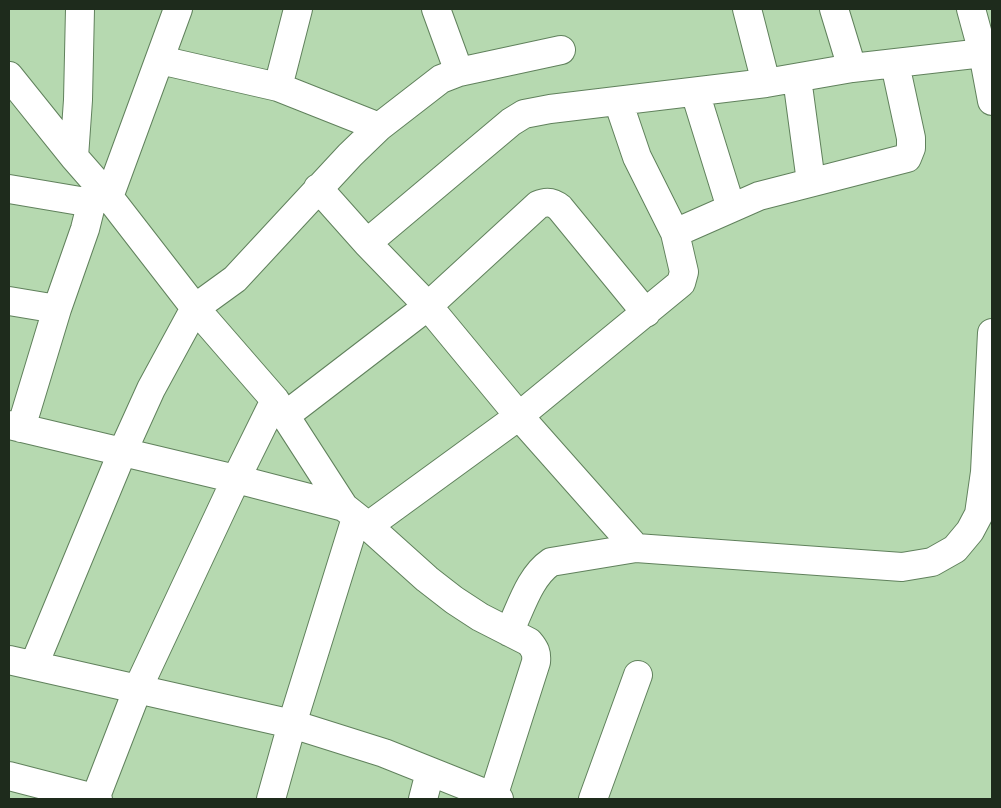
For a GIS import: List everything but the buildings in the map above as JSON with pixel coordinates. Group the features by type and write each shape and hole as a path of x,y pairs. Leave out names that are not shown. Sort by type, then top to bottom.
{"street":[{"path":"74,157 78,100 80,9"},
{"path":"178,9 160,60 100,199 85,229 15,427 236,479 356,517"},
{"path":"278,87 298,9"},
{"path":"436,9 460,72"},
{"path":"747,9 766,83"},
{"path":"834,9 852,68"},
{"path":"971,9 983,52 992,101"},
{"path":"9,76 74,157 100,199 195,308 280,407 356,517 428,580 454,600 480,617 529,642 534,648 537,654 536,662 496,798 384,753 292,724 21,662 151,389 195,308 235,279 318,188 379,127 441,79 460,72 561,50"},
{"path":"367,243 510,122 524,114 550,109 766,83 852,68 983,52"},
{"path":"160,60 278,87 379,127"},
{"path":"675,233 759,196 907,158 911,148 911,138 895,64"},
{"path":"797,78 811,182"},
{"path":"695,92 731,208"},
{"path":"271,799 292,724 356,517 519,416 681,283 684,272 675,233 637,157 618,101"},
{"path":"318,188 367,243 428,306 519,416 636,548"},
{"path":"9,189 80,201 100,199"},
{"path":"9,776 96,799 138,688 236,479 280,407 428,306 538,205 545,202 554,203 560,208 646,313"},
{"path":"9,300 57,309"},
{"path":"509,632 533,580 541,569 551,562 636,548 902,567 932,562 955,550 970,532 979,514 985,472 992,333"},
{"path":"593,799 638,675"},
{"path":"423,799 430,772"}]}
